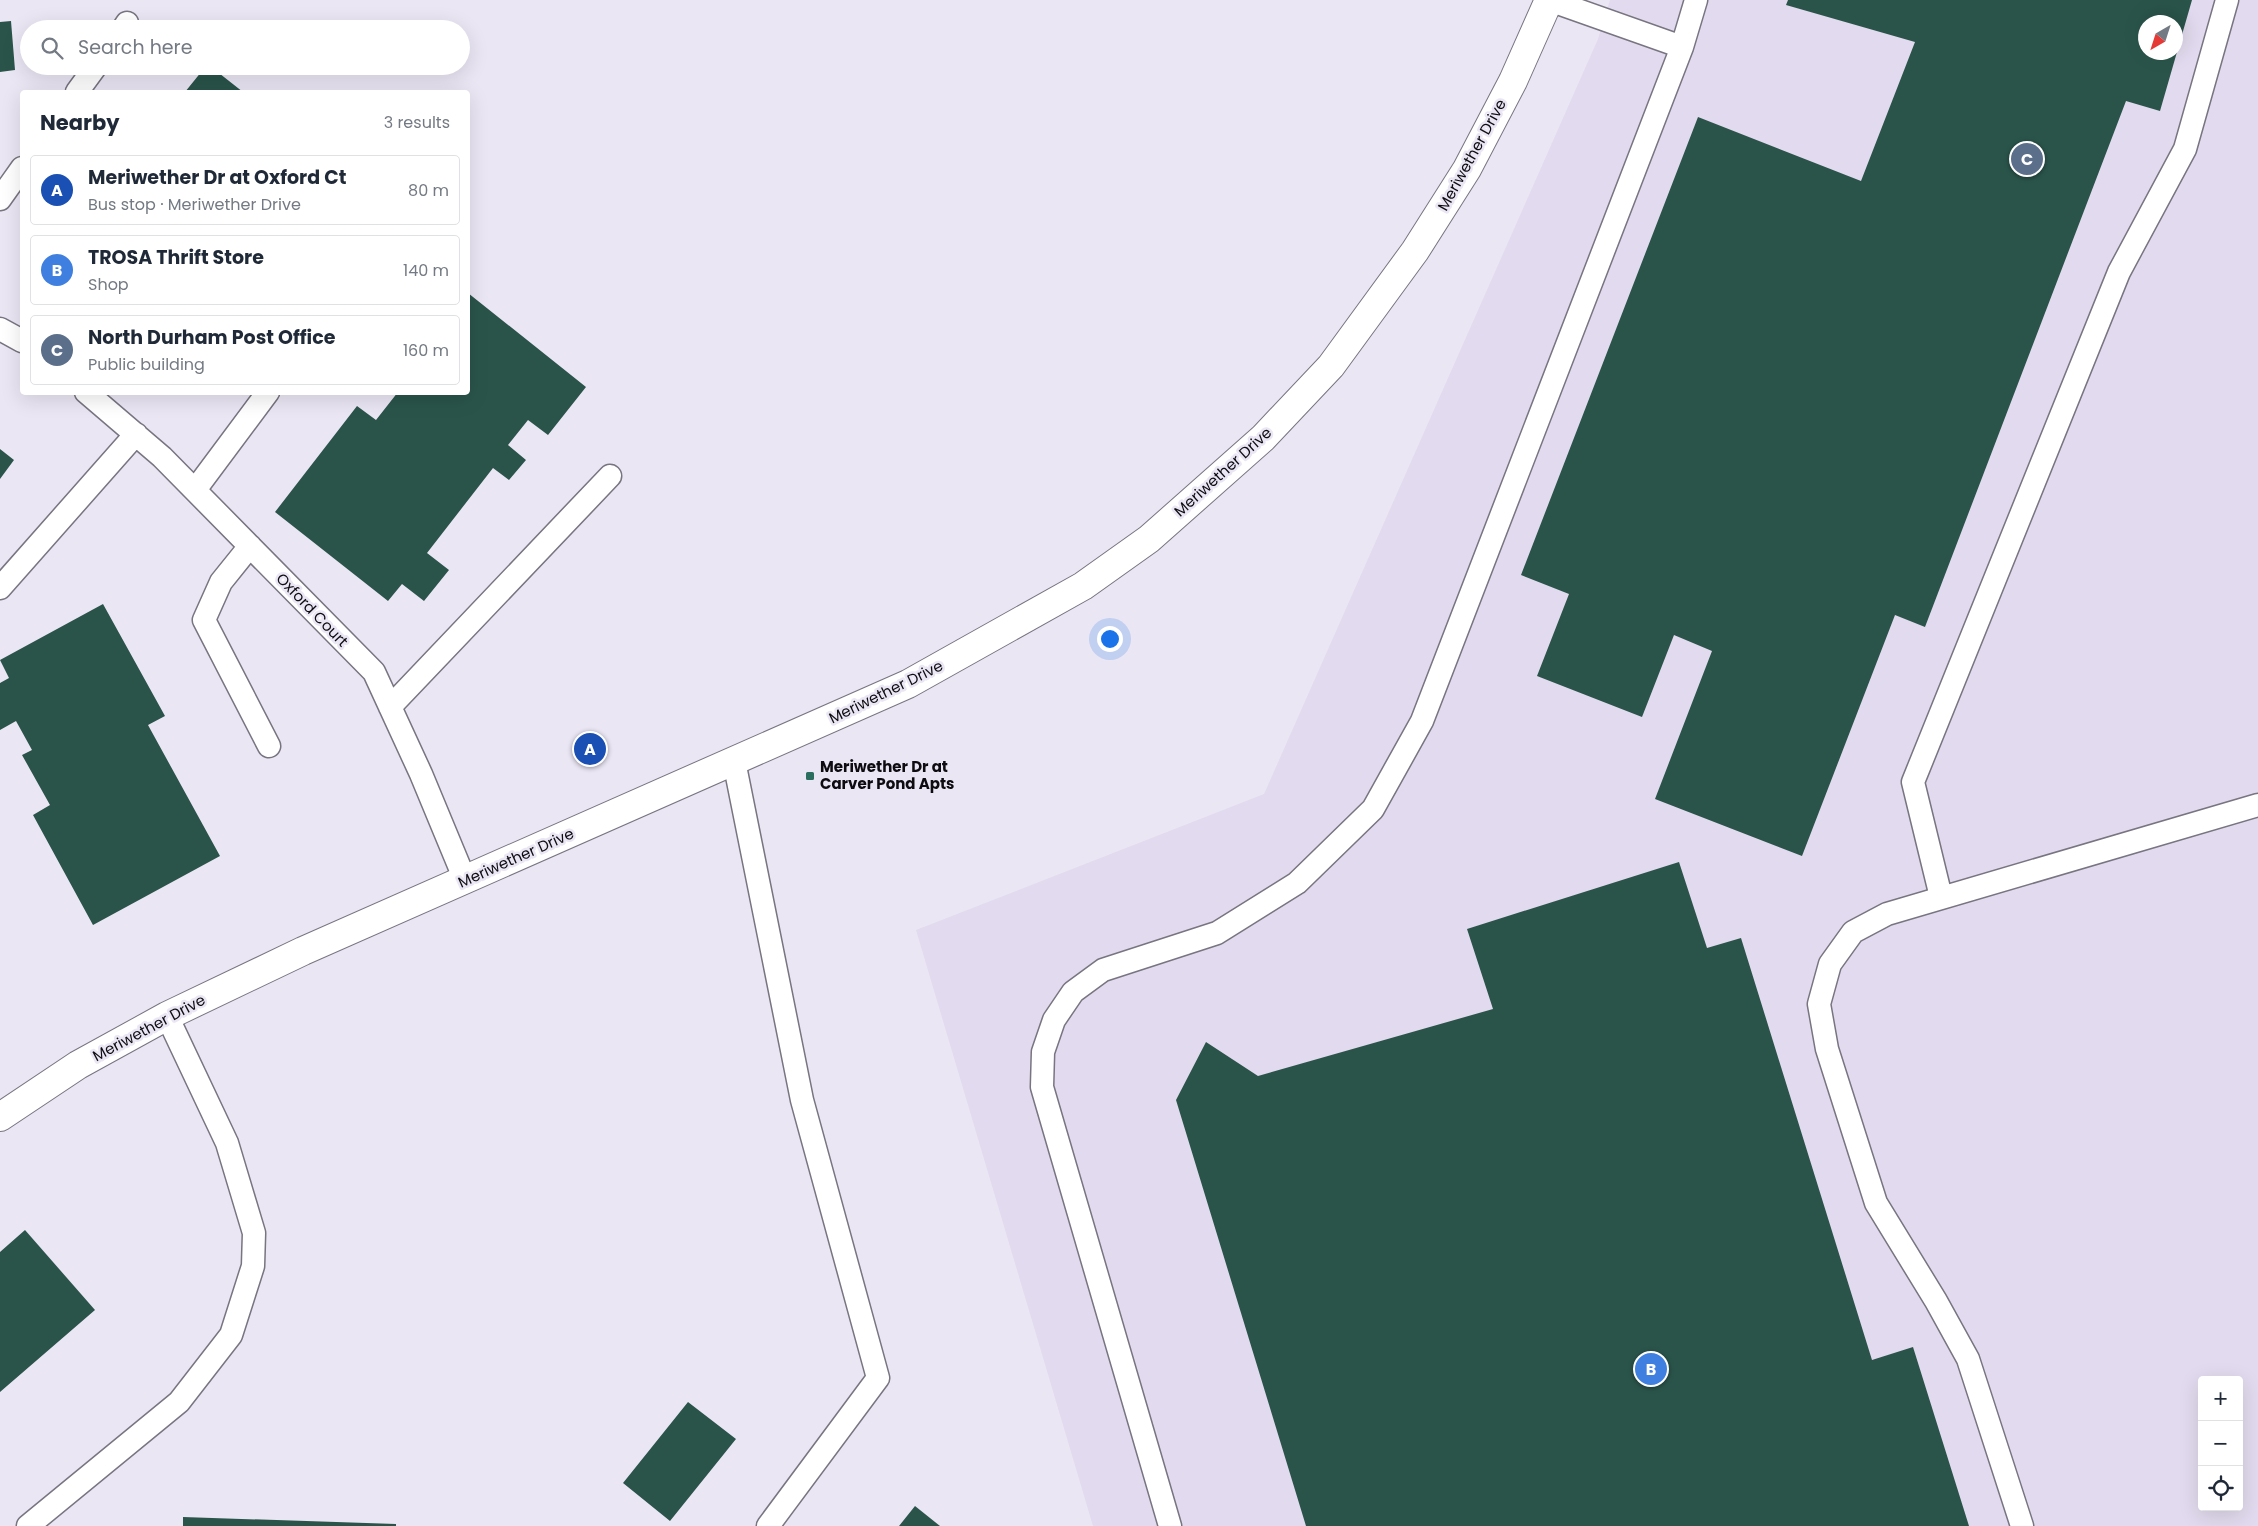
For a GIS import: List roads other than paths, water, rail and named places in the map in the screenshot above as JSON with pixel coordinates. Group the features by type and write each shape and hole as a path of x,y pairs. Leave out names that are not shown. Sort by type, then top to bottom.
{"street":[{"name":"Meriwether Drive","path":"0,1117 78,1065 166,1016 303,951 908,684 1083,586 1149,539 1264,438 1331,366 1415,251 1467,169 1513,81 1549,0"}],"lane":[{"path":"1549,0 1682,48"},
{"path":"1170,1526 1042,1087 1043,1052 1054,1020 1072,992 1103,970 1217,933 1297,883 1373,809 1422,721 1682,48 1696,0"},
{"path":"1941,898 1913,782 2118,272 2185,149 2228,0"},
{"path":"78,90 89,75"},
{"path":"0,200 20,171"},
{"path":"0,329 20,340"},
{"name":"Oxford Court","path":"90,395 162,457 374,672 466,880"},
{"path":"195,490 266,395"},
{"path":"0,588 136,434"},
{"path":"390,707 610,476"},
{"path":"250,546 221,582 204,620 269,746"},
{"path":"734,761 802,1100 878,1378 768,1526"},
{"path":"2022,1526 1968,1359 1936,1300 1876,1203 1827,1049 1819,1004 1830,964 1852,932 1887,914 2258,805"},
{"path":"28,1526 179,1402 231,1335 254,1266 254,1233 227,1143 166,1016"}],"place":[{"name":"North Durham Post Office","path":"2027,159"},
{"name":"Meriwether Dr at Oxford Ct","path":"590,749"},
{"name":"Meriwether Dr at Carver Pond Apts","path":"810,776"},
{"name":"TROSA Thrift Store","path":"1651,1369"}]}
